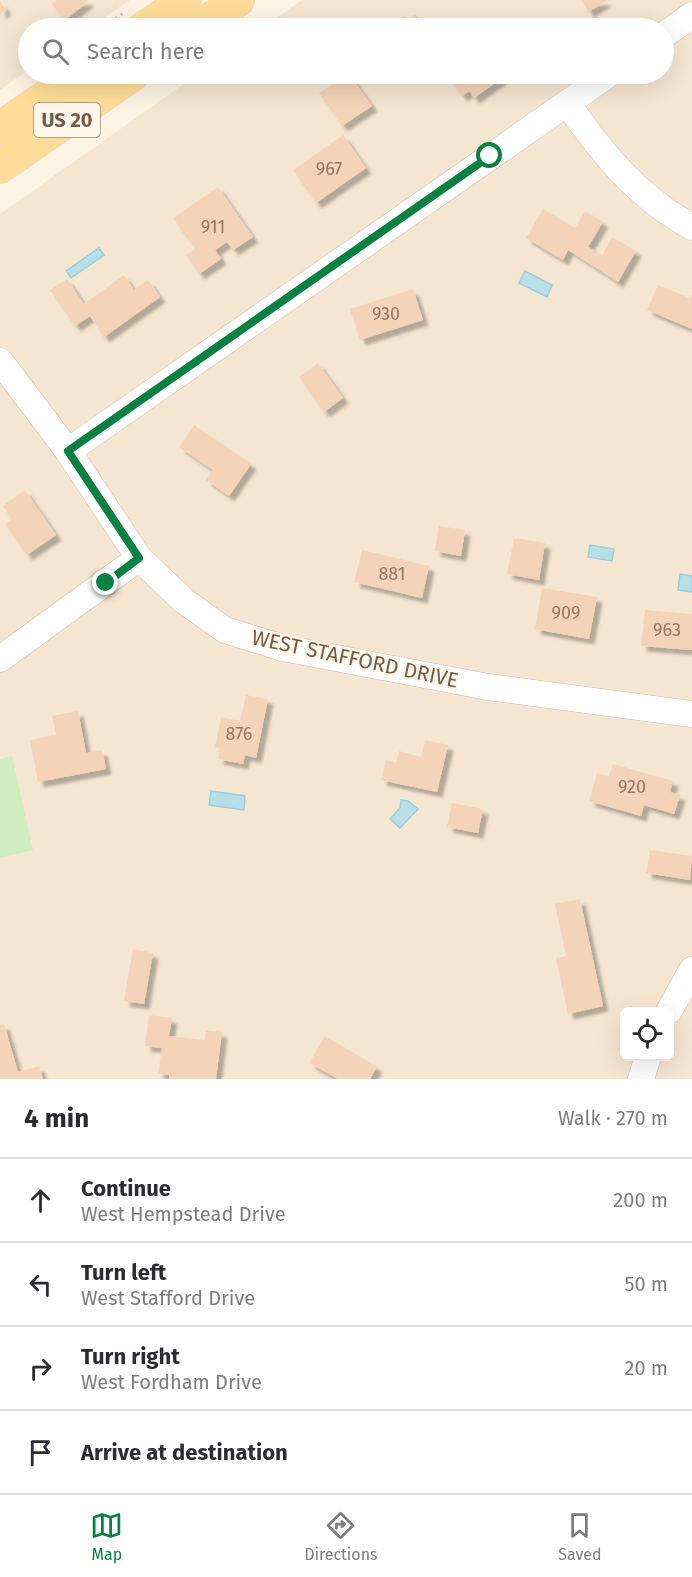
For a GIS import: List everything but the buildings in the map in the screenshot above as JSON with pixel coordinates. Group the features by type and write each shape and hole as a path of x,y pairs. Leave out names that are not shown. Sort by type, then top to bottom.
{"main road":[{"path":"159,18 185,0"},
{"path":"212,18 238,0"},
{"name":"US 20","path":"0,128 64,84"},
{"path":"0,146 90,84"},
{"name":"US 20","path":"0,167 119,84"}],"street":[{"path":"674,27 692,15"},
{"path":"68,451 595,84"},
{"path":"567,103 601,151 627,180 658,206 692,227"},
{"name":"WEST STAFFORD DRIVE","path":"0,361 68,451 139,558 184,601 225,630 283,648 489,687 692,714"},
{"path":"0,660 139,558"},
{"path":"671,1007 692,970"},
{"path":"641,1079 646,1061"}],"shaded area":[{"path":"0,0 130,0 104,18 18,18 18,77 0,90"},
{"path":"302,0 692,0 692,1079 0,1079 0,214 184,84 674,84 674,18 276,18"}],"green space":[{"path":"12,756 33,850 0,858 0,759"}],"water":[{"path":"99,248 104,255 71,278 66,271"},
{"path":"525,271 552,285 547,297 519,283"},
{"path":"590,545 614,549 612,561 588,557"},
{"path":"680,574 692,576 692,592 678,590"},
{"path":"211,791 245,796 244,810 209,805"},
{"path":"401,800 408,801 418,809 400,828 390,819 400,808"}],"route":[{"path":"106,583 139,558 68,451 490,156"}]}
